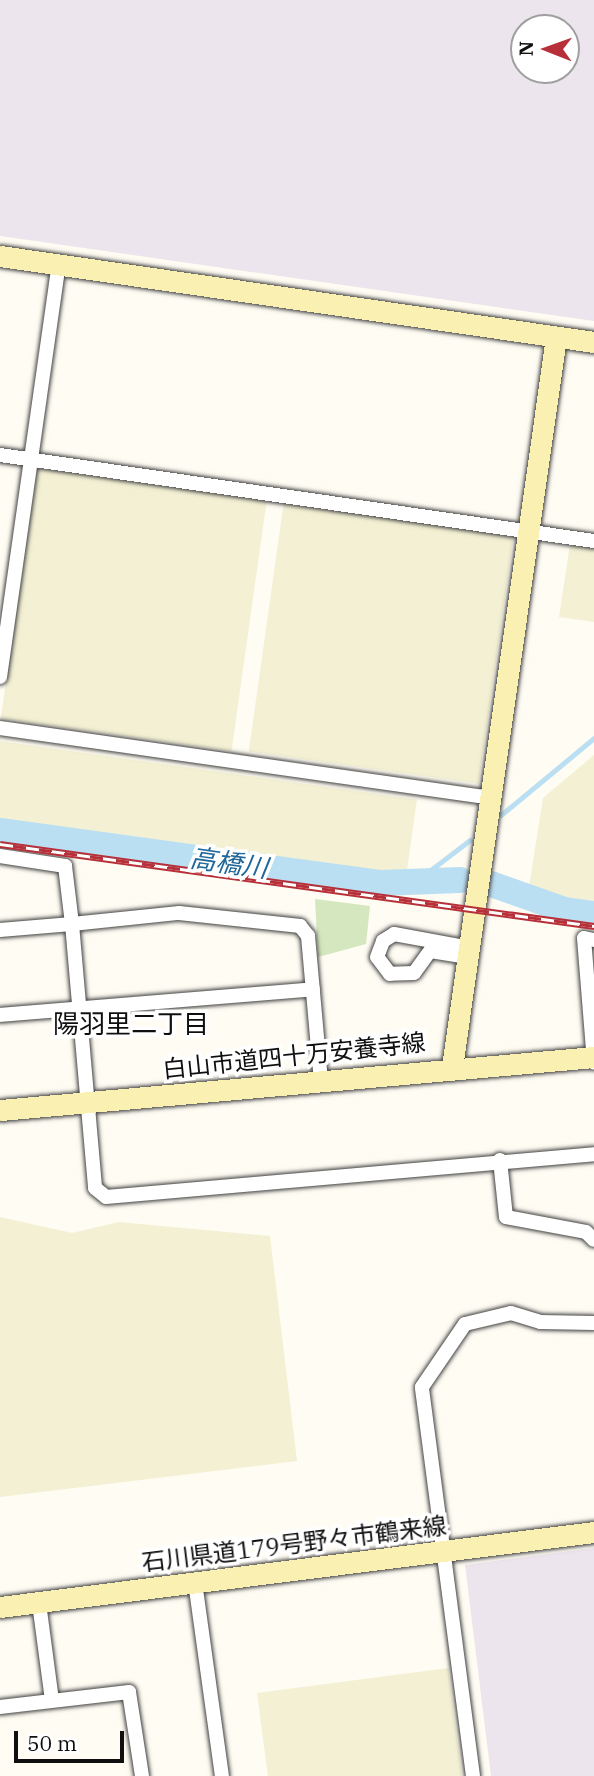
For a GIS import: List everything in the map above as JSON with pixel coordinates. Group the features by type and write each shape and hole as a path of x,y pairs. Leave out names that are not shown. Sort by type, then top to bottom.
{"street":[{"path":"0,256 594,342"},
{"path":"0,677 58,265"},
{"path":"452,1067 556,337"},
{"path":"0,455 594,541"},
{"path":"0,728 491,798"},
{"path":"0,856 65,866 95,1188 106,1197 500,1160 594,1154"},
{"path":"0,930 179,913 300,926 308,936 321,1081"},
{"path":"394,934 469,953 430,951 414,973 390,974 377,957 383,941 394,934"},
{"path":"594,940 584,938 594,1063"},
{"path":"0,1015 313,989"},
{"name":"白山市道四十万安養寺線","path":"0,1110 452,1067 594,1057"},
{"path":"500,1160 506,1217 586,1232 594,1240"},
{"path":"473,1776 422,1387 437,1360 466,1324 498,1314 540,1322 594,1323"},
{"name":"石川県道179号野々市鶴来線","path":"0,1607 594,1532"},
{"path":"195,1582 222,1776"},
{"path":"39,1603 52,1700"},
{"path":"0,1707 129,1692 138,1775"}],"shaded area":[{"path":"0,0 594,0 594,321 0,236"},
{"path":"36,468 267,500 232,751 1,719"},
{"path":"284,501 514,533 479,784 249,752"},
{"path":"570,545 594,548 594,622 559,617"},
{"path":"0,741 417,800 406,878 0,821"},
{"path":"594,755 594,902 528,893 543,798"},
{"path":"0,1217 72,1233 119,1222 270,1236 297,1461 0,1497"},
{"path":"594,1548 594,1776 491,1776 465,1565"},
{"path":"448,1668 462,1776 268,1776 257,1693"}],"green space":[{"path":"315,899 370,906 366,944 318,957"}],"waterway":[{"path":"501,815 594,738"},
{"name":"高橋川","path":"0,831 381,883 460,880"},
{"path":"411,885 470,840"},
{"name":"高橋川","path":"491,884 565,910 594,914"}],"railway":[{"path":"0,844 594,926"}],"district":[{"name":"陽羽里二丁目","path":"131,1024"}]}
